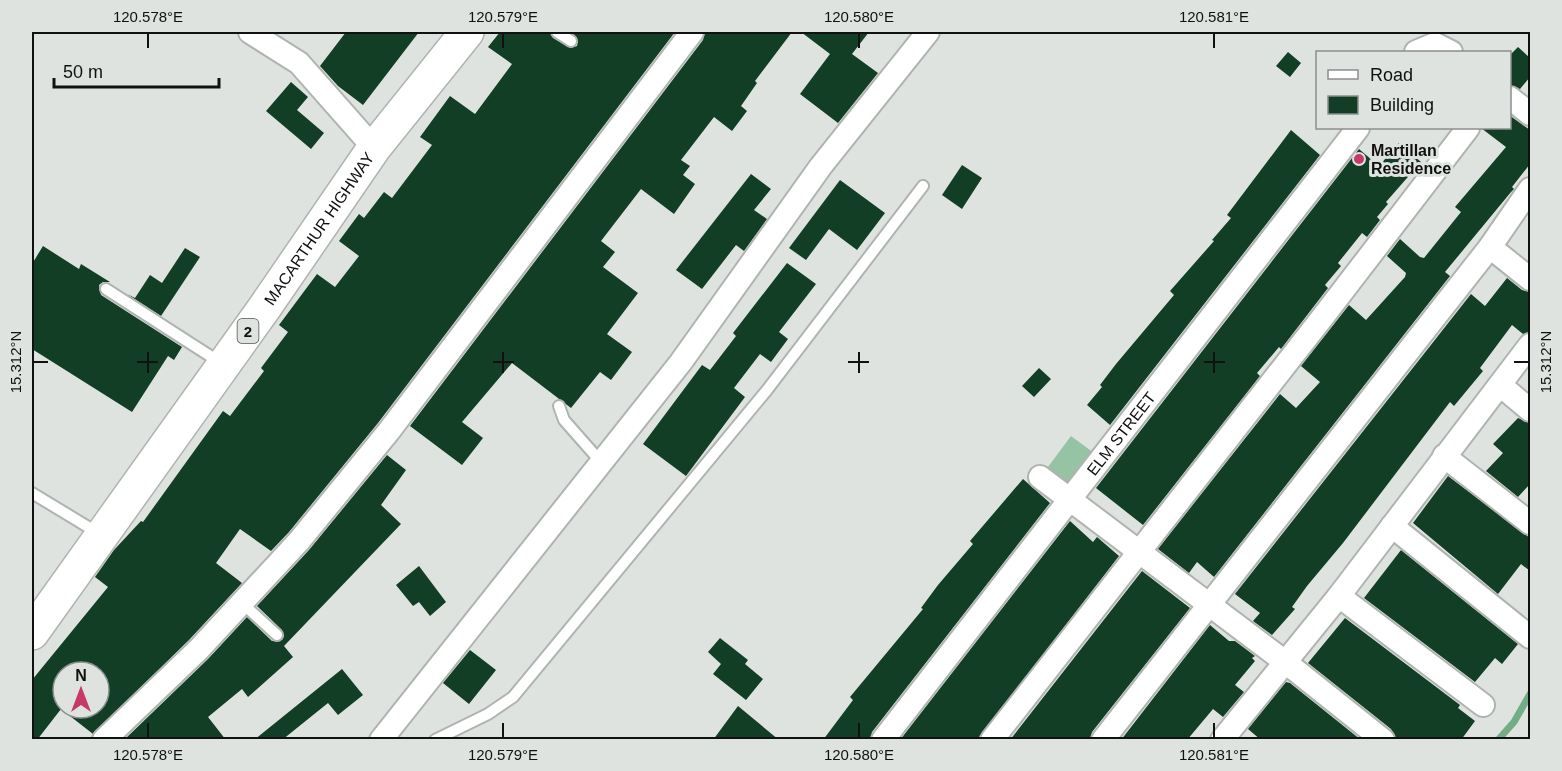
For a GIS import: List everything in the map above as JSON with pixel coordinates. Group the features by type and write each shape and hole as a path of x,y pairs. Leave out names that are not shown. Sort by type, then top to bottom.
{"highway":[{"name":"MACARTHUR HIGHWAY","path":"32,633 224,364 374,148 461,34"}],"street":[{"path":"250,32 299,63 374,148"},
{"path":"104,740 199,649 299,541 388,432 692,32"},
{"path":"381,740 681,362 821,166 928,32"},
{"path":"1419,51 1435,44 1448,51"},
{"path":"1511,100 1530,114"},
{"name":"ELM STREET","path":"883,740 1357,129"},
{"path":"992,740 1467,129"},
{"path":"1103,740 1207,604 1490,247 1530,189"},
{"path":"1490,247 1530,279"},
{"path":"1231,736 1284,661 1339,596 1530,345"},
{"path":"1500,385 1530,410"},
{"path":"1444,456 1530,523"},
{"path":"1040,477 1284,661 1383,740"},
{"path":"1392,526 1530,637"},
{"path":"1339,596 1483,705"}],"lane":[{"path":"557,32 571,42"},
{"path":"435,740 488,714 513,697 767,390 923,186"},
{"path":"106,289 224,364"},
{"path":"560,406 564,420 601,462"},
{"path":"32,492 101,535"},
{"path":"242,603 277,635"}],"green space":[{"path":"1071,436 1098,456 1070,491 1045,471"}],"building":[{"path":"346,32 419,32 363,105 338,86 320,66"},
{"path":"500,32 550,32 553,38 571,48 577,46 578,41 570,32 675,32 378,423 289,532 271,551 240,529 216,563 242,583 189,640 111,716 111,660 51,660 52,720 37,740 32,740 32,680 108,587 95,577 114,550 141,521 143,522 223,411 230,416 264,371 261,368 288,332 279,325 317,274 335,287 359,256 339,241 359,214 364,218 384,192 392,198 432,145 420,137 450,96 475,114 512,64 488,47"},
{"path":"705,32 792,32 755,81 757,83 741,106 747,111 732,131 714,117 681,160 690,166 683,175 695,184 674,214 641,189 601,241 615,252 603,267 638,293 607,334 632,352 611,380 600,372 571,408 512,363 462,422 483,438 462,465 410,426 703,40"},
{"path":"801,32 869,32 852,54 878,73 838,123 800,94 830,54"},
{"path":"1518,47 1530,58 1530,77 1520,89 1511,86 1511,54"},
{"path":"1288,52 1301,63 1290,77 1276,66"},
{"path":"291,82 308,97 297,110 324,133 311,149 266,111"},
{"path":"1511,116 1530,130 1530,164 1512,187 1514,189 1445,272 1450,276 1214,577 1197,562 1189,573 1158,549 1280,394 1296,408 1320,382 1301,366 1349,305 1366,320 1405,277 1406,273 1387,256 1400,239 1424,258 1461,212 1455,207 1506,147 1482,129 1511,129"},
{"path":"1291,130 1320,155 1110,425 1087,405 1102,387 1100,385 1116,364 1174,295 1170,291 1214,241 1212,240 1231,218 1227,215"},
{"path":"1399,143 1421,162 1386,202 1388,204 1377,217 1380,220 1367,237 1362,233 1338,263 1341,266 1325,285 1328,288 1281,349 1279,347 1257,373 1260,376 1143,525 1096,488 1359,149 1379,166"},
{"path":"962,165 982,178 962,209 942,195"},
{"path":"751,174 771,189 754,210 767,219 744,251 736,245 702,289 676,270"},
{"path":"840,180 885,213 857,250 829,229 806,260 789,248"},
{"path":"43,246 79,269 81,264 110,282 103,282 99,285 101,295 182,347 174,360 168,356 132,412 32,349 32,264"},
{"path":"185,248 200,257 161,316 127,294 135,298 150,275 162,283"},
{"path":"787,263 816,284 779,332 788,339 771,362 760,354 734,388 745,397 686,476 643,444 702,365 710,370 736,336 733,333"},
{"path":"1507,278 1522,290 1530,292 1530,332 1523,334 1512,325 1480,368 1483,371 1454,406 1450,402 1343,543 1307,586 1292,607 1295,609 1272,635 1253,621 1260,613 1235,594 1471,294 1485,306"},
{"path":"1039,368 1051,379 1034,397 1022,386"},
{"path":"1518,418 1530,423 1530,484 1518,497 1486,471 1503,453 1493,444"},
{"path":"387,455 406,470 381,505 401,524 284,646 293,657 248,697 242,689 208,717 226,740 124,740 208,659 247,617 272,641 282,640 284,636 282,630 257,606 309,550"},
{"path":"1448,476 1530,538 1530,571 1521,564 1498,594 1413,523"},
{"path":"1023,479 1050,503 872,732 870,740 823,740 853,700 850,697 973,544 970,541"},
{"path":"1070,521 1093,542 1097,537 1119,556 980,736 976,740 900,740"},
{"path":"1401,550 1518,644 1502,664 1495,658 1475,682 1364,598"},
{"path":"419,566 446,602 430,616 419,602 413,606 396,585"},
{"path":"1142,571 1190,608 1092,732 1090,740 1010,740"},
{"path":"1345,618 1460,705 1458,708 1475,721 1461,740 1396,740 1391,729 1308,663"},
{"path":"1210,625 1229,641 1235,641 1255,656 1252,658 1255,661 1235,685 1244,692 1223,717 1213,709 1187,740 1121,740"},
{"path":"720,638 748,660 745,664 763,679 746,700 713,674 721,664 708,652"},
{"path":"470,650 496,670 469,704 443,683"},
{"path":"342,669 363,695 338,715 328,703 282,740 254,740"},
{"path":"1286,682 1361,740 1261,740 1248,729"},
{"path":"738,706 779,740 713,740"},
{"path":"75,720 107,720 93,734"}],"waterway":[{"path":"1498,740 1514,722 1530,694"}],"place":[{"name":"Martillan Residence","path":"1359,159"}]}
